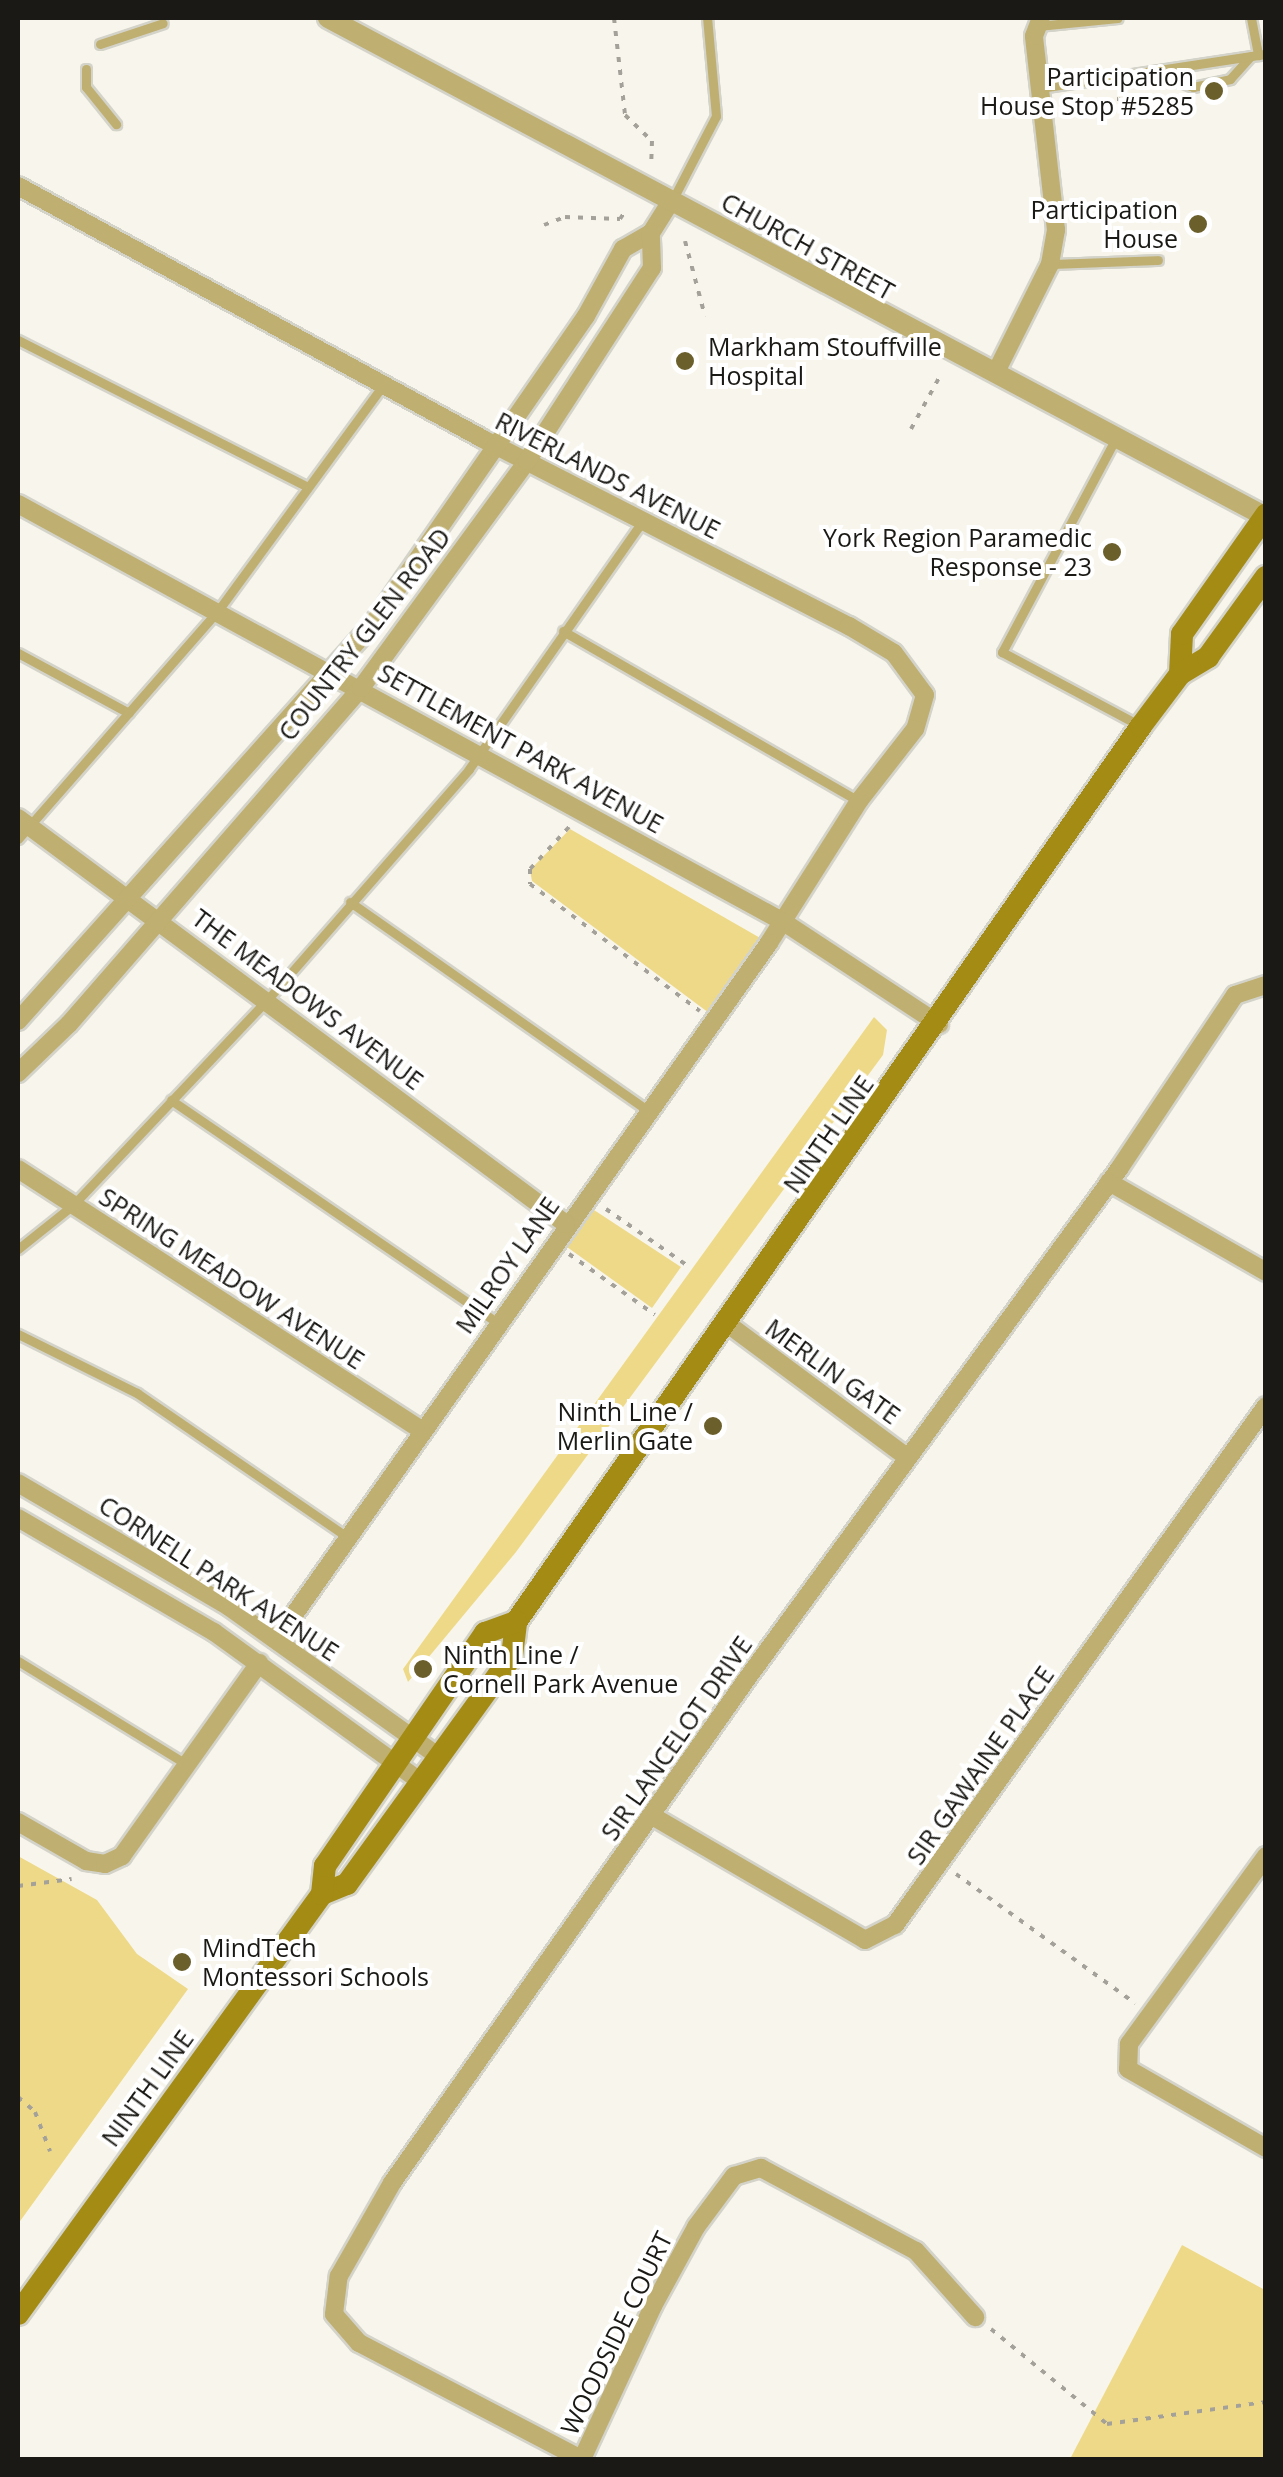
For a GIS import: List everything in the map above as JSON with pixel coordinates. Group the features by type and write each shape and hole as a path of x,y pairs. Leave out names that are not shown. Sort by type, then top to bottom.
{"main road":[{"name":"NINTH LINE","path":"1180,674 1182,634 1265,516"},
{"name":"NINTH LINE","path":"322,1894 347,1884 512,1656 516,1622 939,1024 1141,726 1180,674 1208,657 1266,577"},
{"name":"NINTH LINE","path":"18,2314 322,1894 325,1866 485,1634 516,1622"}],"street":[{"name":"CHURCH STREET","path":"328,18 1265,516"},
{"path":"996,372 1050,264 1055,190 1040,88 1039,22"},
{"name":"RIVERLANDS AVENUE","path":"18,186 498,446 849,626 911,671 925,695 915,729 859,801 782,921"},
{"name":"COUNTRY GLEN ROAD","path":"18,1021 131,900 372,625 498,446 623,250 651,233 672,200"},
{"name":"COUNTRY GLEN ROAD","path":"18,1074 160,919 361,688 528,460 652,268 651,233"},
{"name":"SETTLEMENT PARK AVENUE","path":"18,504 478,751 782,921 939,1024"},
{"name":"THE MEADOWS AVENUE","path":"22,828 160,919 566,1224"},
{"name":"MILROY LANE","path":"276,1640 420,1429 782,921"},
{"name":"SIR LANCELOT DRIVE","path":"582,2459 358,2343 334,2314 339,2276 392,2183 907,1457 1109,1182 1235,995 1266,985"},
{"name":"SPRING MEADOW AVENUE","path":"18,1168 420,1429"},
{"path":"1109,1182 1266,1272"},
{"name":"MERLIN GATE","path":"729,1325 907,1457"},
{"name":"SIR GAWAINE PLACE","path":"654,1817 866,1940 895,1925 1266,1406"},
{"name":"CORNELL PARK AVENUE","path":"18,1484 276,1640 438,1756"},
{"name":"CORNELL PARK AVENUE","path":"18,1518 259,1663 420,1781"},
{"path":"18,1822 86,1861 105,1864 140,1839 259,1663"},
{"path":"1266,1856 1129,2044 1128,2069 1266,2148"},
{"name":"WOODSIDE COURT","path":"582,2459 696,2227 734,2176 761,2168 916,2251 975,2317"}],"lane":[{"path":"672,200 716,116 706,18"},
{"path":"1039,22 1118,18"},
{"path":"1251,18 1258,55"},
{"path":"100,44 163,23"},
{"path":"1154,71 1193,87 1230,79 1258,55"},
{"path":"1040,88 1258,55"},
{"path":"86,70 86,88 116,124"},
{"path":"1050,264 1158,260"},
{"path":"18,340 308,487"},
{"path":"22,828 217,612 383,385"},
{"path":"1117,435 1002,652 1141,726"},
{"path":"18,1250 73,1205 268,1000 469,769 642,522"},
{"path":"563,631 859,801"},
{"path":"18,654 130,712"},
{"path":"350,902 647,1110"},
{"path":"171,1100 498,1324"},
{"path":"18,1334 137,1393 347,1537"},
{"path":"18,1662 191,1767"}],"path":[{"path":"614,18 625,116 652,141 650,164"},
{"path":"1066,108 1118,98 1141,108"},
{"path":"544,226 565,218 620,219 626,210"},
{"path":"684,241 706,316"},
{"path":"912,429 940,376"},
{"path":"570,825 530,869 530,884 712,1019"},
{"path":"582,1200 606,1209 688,1266"},
{"path":"556,1242 654,1315"},
{"path":"942,1864 1151,2014"},
{"path":"18,1886 72,1879"},
{"path":"18,2097 35,2112 50,2151"},
{"path":"975,2317 1107,2424 1266,2402"}],"shaded area":[{"path":"570,829 762,939 709,1013 532,881 530,870"},
{"path":"874,1017 887,1030 883,1055 516,1552 408,1682 403,1669"},
{"path":"594,1210 681,1267 652,1308 567,1247"},
{"path":"18,1856 97,1900 137,1954 188,1989 18,2224"},
{"path":"1182,2245 1265,2290 1265,2459 1070,2459"}],"place":[{"name":"Participation House Stop #5285","path":"1214,91"},
{"name":"Participation House","path":"1198,224"},
{"name":"Markham Stouffville Hospital","path":"685,361"},
{"name":"York Region Paramedic Response - 23","path":"1112,552"},
{"name":"Ninth Line / Merlin Gate","path":"713,1426"},
{"name":"Ninth Line / Cornell Park Avenue","path":"423,1669"},
{"name":"MindTech Montessori Schools","path":"182,1962"}]}
